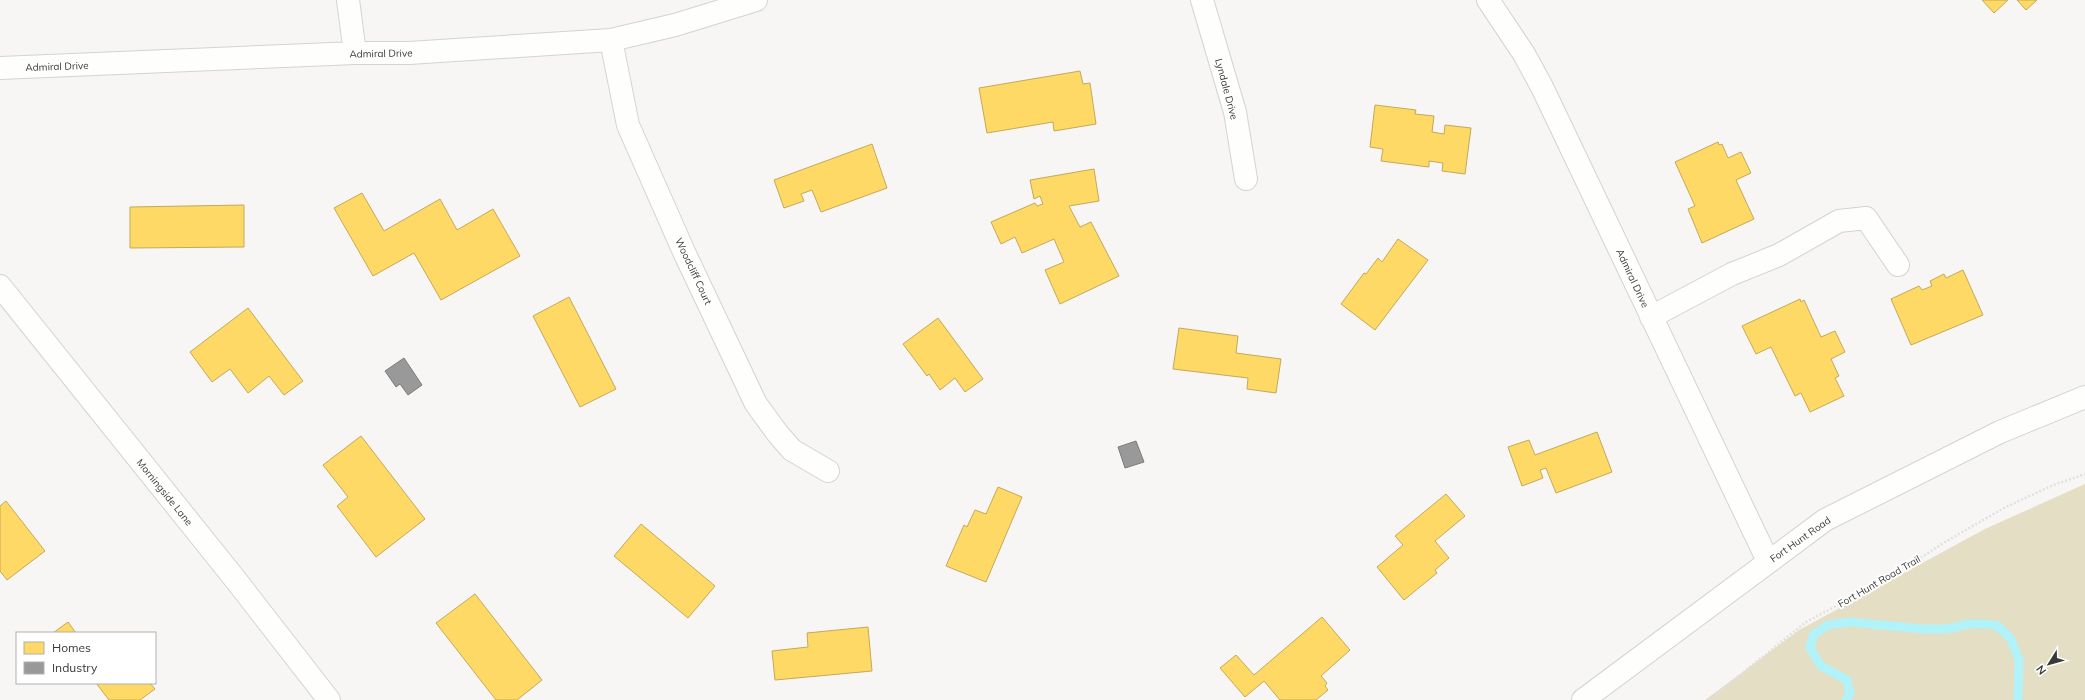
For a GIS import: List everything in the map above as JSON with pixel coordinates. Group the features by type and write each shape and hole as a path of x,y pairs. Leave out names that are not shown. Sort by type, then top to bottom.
{"street":[{"path":"348,0 355,53"},
{"name":"Admiral Drive","path":"0,68 355,53 409,53 611,40 675,25 756,0"},
{"name":"Lyndale Drive","path":"1202,0 1235,112 1246,179"},
{"name":"Admiral Drive","path":"1488,0 1524,54 1542,87 1768,561"},
{"name":"Woodcliff Court","path":"611,40 628,125 684,252 756,404 792,450 828,471"},
{"path":"1651,317 1732,274 1779,255 1839,221 1866,218 1898,265"},
{"name":"Morningside Lane","path":"0,286 235,579 329,700"},
{"name":"Fort Hunt Road","path":"1583,700 1825,520 1987,439 2085,397"}],"path":[{"name":"Fort Hunt Road Trail","path":"1709,700 1806,622 1889,578 1945,542 2004,508 2050,486 2085,474"}],"shaded area":[{"path":"2085,484 2085,700 1705,700 1799,630 1985,529"}],"building: Homes":[{"path":"1982,0 2008,0 1994,13"},
{"path":"2017,0 2037,0 2026,10"},
{"path":"1080,71 1083,84 1090,83 1096,124 1054,131 1053,122 987,133 979,88"},
{"path":"1375,105 1416,110 1415,114 1434,116 1432,132 1444,134 1445,125 1471,128 1465,174 1442,171 1443,163 1429,161 1429,167 1381,161 1383,149 1370,147"},
{"path":"1718,142 1719,145 1722,144 1728,158 1741,152 1751,173 1736,180 1754,219 1702,243 1688,209 1695,206 1675,162"},
{"path":"872,144 887,188 821,212 812,190 801,194 804,201 784,208 774,180"},
{"path":"1094,169 1099,201 1069,206 1080,227 1091,222 1119,276 1060,304 1045,270 1064,262 1054,239 1022,253 1015,237 1001,244 991,222 1035,203 1037,206 1043,204 1040,196 1034,199 1030,180"},
{"path":"362,193 384,231 440,199 457,230 493,209 520,256 441,300 414,253 373,276 334,208"},
{"path":"244,205 244,247 130,248 130,207"},
{"path":"1398,239 1428,260 1375,330 1341,304 1364,273 1366,274 1378,258 1382,262"},
{"path":"1963,270 1983,315 1911,345 1891,299 1919,286 1922,290 1932,286 1930,281 1944,274 1946,278"},
{"path":"569,297 616,389 580,407 533,316"},
{"path":"1800,299 1801,302 1804,300 1821,337 1835,331 1845,352 1831,359 1839,376 1835,378 1844,396 1810,412 1801,393 1795,396 1771,347 1756,354 1742,326"},
{"path":"248,308 303,381 284,395 269,376 248,393 230,369 212,382 190,352"},
{"path":"938,318 983,379 965,392 955,378 940,390 929,374 927,376 903,344"},
{"path":"1179,328 1238,336 1236,353 1281,359 1276,393 1247,389 1248,378 1173,369"},
{"path":"1597,432 1612,472 1556,493 1546,468 1540,470 1543,478 1522,486 1508,447 1529,440 1535,455"},
{"path":"361,436 425,519 376,557 337,506 348,497 323,465"},
{"path":"998,487 1022,497 986,582 946,566 964,525 967,527 975,510 986,514"},
{"path":"1446,494 1465,516 1435,541 1449,558 1435,570 1437,573 1404,600 1377,567 1403,545 1395,536"},
{"path":"6,501 45,551 7,580 0,571 0,506"},
{"path":"641,524 715,586 688,618 614,556"},
{"path":"475,594 542,680 517,700 496,700 436,623"},
{"path":"1322,617 1350,650 1321,676 1327,683 1325,686 1328,690 1316,700 1280,700 1264,681 1245,697 1220,668 1236,655 1254,675"},
{"path":"68,622 75,632 54,632"},
{"path":"868,627 872,671 775,680 772,651 808,647 807,633"},
{"path":"97,684 151,684 155,689 140,700 109,700"}],"building: Industry":[{"path":"404,358 422,385 408,395 400,384 396,387 385,371"},
{"path":"1136,441 1144,462 1125,468 1118,447"}],"waterway":[{"path":"1846,700 1850,694 1847,680 1821,666 1810,648 1814,634 1828,625 1850,622 1923,629 1946,629 1969,624 1988,624 1998,626 2011,639 2019,660 2018,700"}]}
